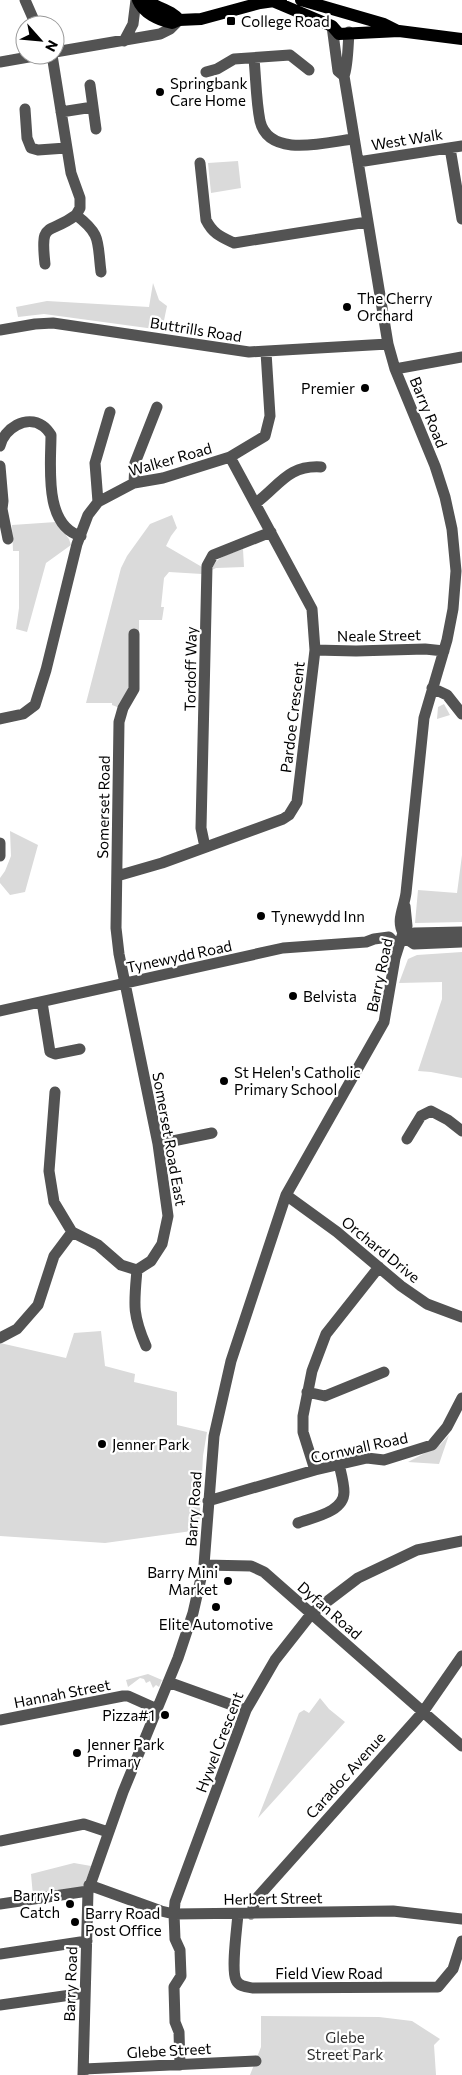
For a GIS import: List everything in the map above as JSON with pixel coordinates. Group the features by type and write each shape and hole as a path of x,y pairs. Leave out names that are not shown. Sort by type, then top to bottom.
{"main road":[{"path":"137,0 140,6 156,17 172,23 178,20 201,20 260,3 277,1 332,26 339,34 399,31 462,39"},
{"path":"146,0 156,7 175,15 178,20"},
{"path":"301,0 384,24 399,31"},
{"path":"332,26 334,16 346,13"},
{"path":"346,13 354,22 349,32"}],"street":[{"path":"25,0 32,15"},
{"path":"124,41 133,24 137,0"},
{"path":"65,50 160,34 170,29 178,20"},
{"name":"Barry Road","path":"332,26 338,71 344,76"},
{"name":"Barry Road","path":"84,2072 89,1888 108,1832 186,1638 204,1565 214,1436 231,1360 286,1195 384,1022 395,958 408,922 404,906 424,718 444,651 455,592 457,529 395,369 388,344 344,76 349,32"},
{"path":"206,72 234,59 290,55 309,70"},
{"path":"0,62 15,59"},
{"path":"254,59 260,123 268,135 278,142 293,146 353,138"},
{"path":"45,264 42,240 47,231 76,215 80,208 80,198 72,178 66,148 54,65"},
{"path":"90,85 96,129"},
{"path":"61,112 93,107"},
{"path":"25,109 26,138 31,148 38,150 66,148"},
{"name":"West Walk","path":"358,162 462,146"},
{"path":"450,148 458,177 462,219"},
{"path":"200,163 206,220 218,236 234,243 367,222"},
{"path":"76,215 94,229 101,272"},
{"name":"Buttrills Road","path":"0,330 35,324 58,323 242,352 388,344"},
{"name":"Walker Road","path":"98,502 134,483 163,478 230,457 265,436 270,416 266,352"},
{"path":"395,369 462,357"},
{"path":"134,483 134,463 157,407"},
{"path":"0,719 23,714 35,705 46,670 77,544 88,515 98,502 95,463 110,412"},
{"path":"0,446 2,438 12,426 28,422 42,425 51,435 52,499 60,519 73,534 81,536"},
{"name":"Pardoe Crescent","path":"117,876 162,863 283,819 294,809 299,788 315,650 314,620 309,600 230,457"},
{"path":"0,466 2,509 8,539"},
{"path":"256,503 294,470 306,467 321,467"},
{"name":"Tordoff Way","path":"205,847 202,828 207,566 213,555 271,532"},
{"name":"Somerset Road","path":"125,983 116,928 119,722 123,708 134,689 134,634"},
{"name":"Neale Street","path":"315,650 424,649 444,651"},
{"path":"432,688 447,695 462,714"},
{"path":"0,842 0,856"},
{"path":"401,939 414,933 462,932"},
{"name":"Tynewydd Road","path":"0,1012 283,948 366,942 389,937 401,939"},
{"path":"401,939 414,944 462,942"},
{"name":"Somerset Road East","path":"125,983 158,1144 168,1216 162,1244 151,1261 137,1270"},
{"path":"42,1002 50,1052 55,1054 80,1049"},
{"path":"55,1092 49,1171 54,1202 72,1232 98,1245 121,1264 137,1270 134,1309 146,1346"},
{"path":"407,1139 421,1116 431,1111 448,1120 462,1131"},
{"path":"158,1144 212,1133"},
{"name":"Orchard Drive","path":"286,1195 324,1222 401,1286 427,1304 462,1317"},
{"path":"0,1338 17,1329 38,1305 54,1256 72,1232"},
{"path":"315,1470 303,1432 303,1416 312,1372 326,1334 379,1267"},
{"path":"307,1392 326,1396 384,1372"},
{"name":"Cornwall Road","path":"208,1501 260,1488 315,1470 367,1458 384,1460 432,1445 447,1427 462,1398"},
{"path":"298,1523 335,1508 344,1498 340,1464"},
{"name":"Hywel Crescent","path":"180,2065 180,2032 175,2022 174,1987 181,1976 180,1950 175,1939 175,1902 246,1710 275,1660 312,1613 358,1578 417,1550 462,1541"},
{"name":"Dyfan Road","path":"204,1565 257,1568 312,1613 462,1746"},
{"name":"Caradoc Avenue","path":"251,1914 256,1899 423,1712 462,1656"},
{"path":"168,1682 246,1710"},
{"name":"Hannah Street","path":"0,1720 123,1696 128,1696 157,1709"},
{"path":"0,1841 84,1824 108,1832"},
{"path":"0,1904 89,1888"},
{"name":"Herbert Street","path":"89,1888 174,1914 393,1911 462,1919"},
{"name":"Field View Road","path":"238,1914 234,1964 236,1980 242,1986 253,1988 438,1987 453,1969 462,1941"},
{"path":"0,1954 87,1941"},
{"path":"0,2005 85,1993"},
{"name":"Glebe Street","path":"84,2072 240,2060 256,2061"}],"green space":[{"path":"238,161 241,188 211,193 208,163"},
{"path":"153,283 159,300 167,306 162,330 44,314 18,317 16,307 47,301 149,307"},
{"path":"172,515 177,528 166,546 202,567 202,574 169,572 164,578 161,607 164,607 162,620 139,620 139,631 132,631 133,679 120,708 112,705 112,703 86,703 121,568 127,556 150,524"},
{"path":"56,522 69,539 71,545 46,563 27,632 16,629 19,608 19,551 13,551 12,525"},
{"path":"243,549 244,567 216,568 212,570 220,559"},
{"path":"444,704 450,715 437,719 438,707"},
{"path":"10,831 38,845 25,892 10,895 0,883 0,878 11,856"},
{"path":"462,855 462,922 415,923 418,890 457,893"},
{"path":"462,952 462,1078 418,1071 442,999 442,982 399,983 408,959 417,955"},
{"name":"Jenner Park","path":"101,1331 105,1366 135,1374 134,1382 177,1392 177,1425 207,1432 203,1456 199,1530 105,1543 0,1536 0,1343 66,1358 74,1333"},
{"path":"449,1435 439,1464 408,1462 440,1445"},
{"path":"148,1674 162,1680 159,1687 156,1685 153,1688 150,1681 146,1683 144,1679 140,1678 128,1687 126,1680"},
{"path":"320,1698 329,1709 345,1722 258,1818 299,1713 304,1710 309,1713"},
{"path":"74,1863 91,1866 83,1889 33,1896 31,1874"},
{"name":"Glebe Street Park","path":"261,2016 379,2017 412,2021 440,2039 434,2045 436,2075 250,2075 261,2047"}],"place":[{"name":"College Road","path":"231,21"},
{"name":"Springbank Care Home","path":"160,92"},
{"name":"The Cherry Orchard","path":"347,307"},
{"name":"Premier","path":"365,388"},
{"name":"Tynewydd Inn","path":"261,916"},
{"name":"Belvista","path":"293,996"},
{"name":"St Helen's Catholic Primary School","path":"224,1081"},
{"name":"Jenner Park","path":"102,1444"},
{"name":"Barry Mini Market","path":"228,1581"},
{"name":"Elite Automotive","path":"216,1607"},
{"name":"Pizza#1","path":"165,1715"},
{"name":"Jenner Park Primary","path":"77,1753"},
{"name":"Barry's Catch","path":"70,1904"},
{"name":"Barry Road Post Office","path":"75,1922"}]}
